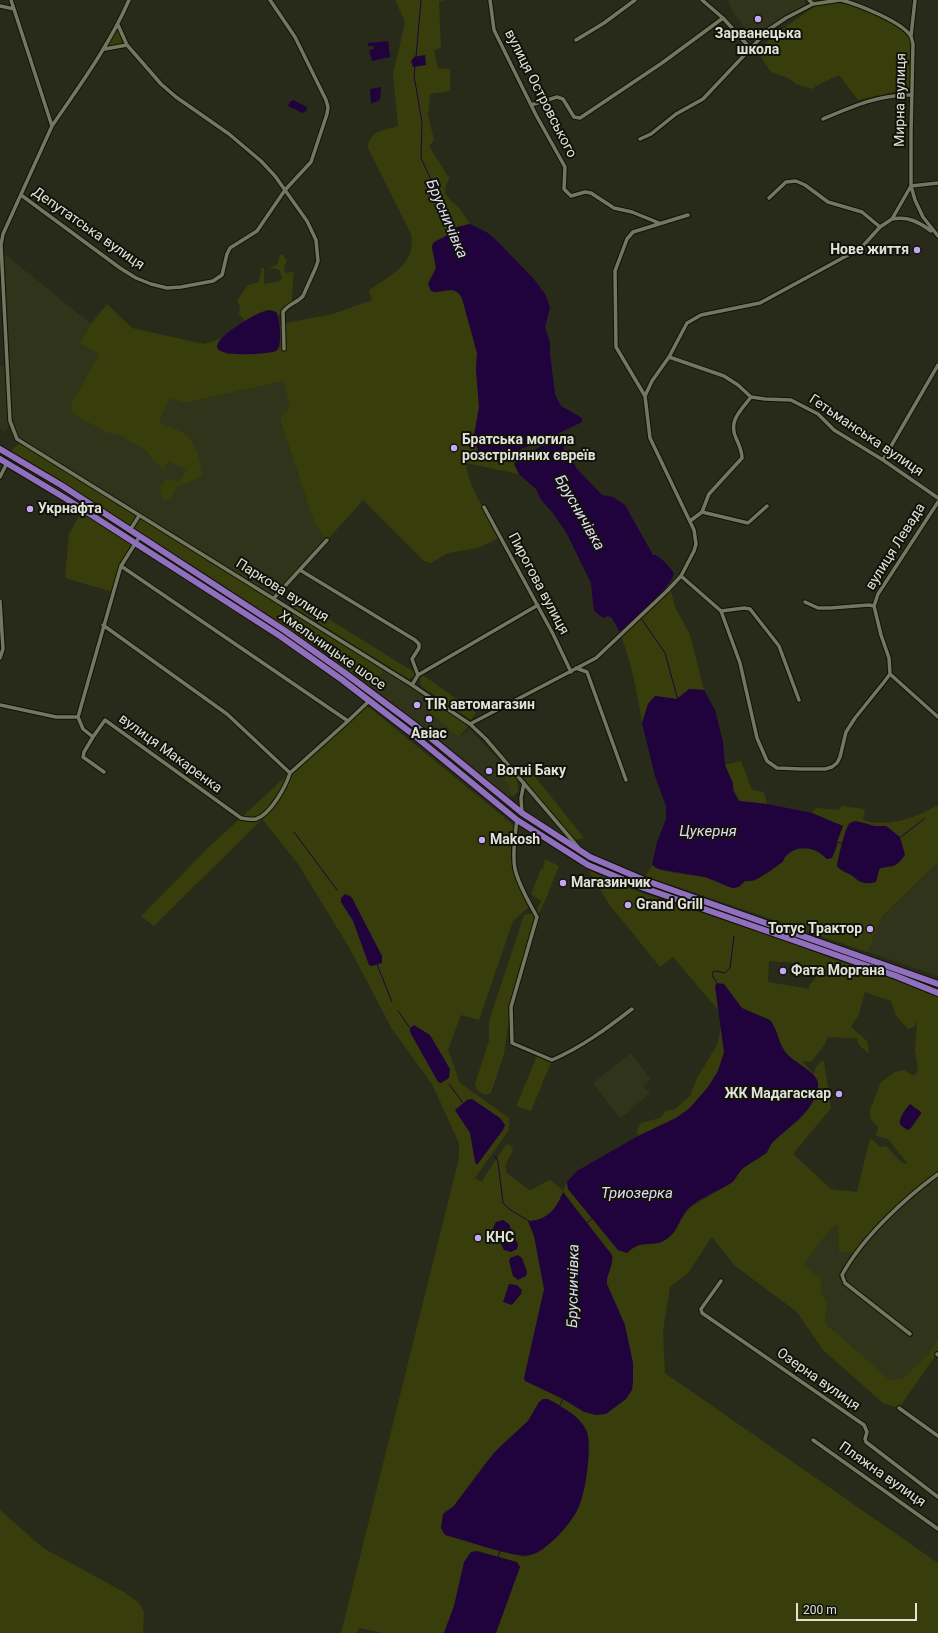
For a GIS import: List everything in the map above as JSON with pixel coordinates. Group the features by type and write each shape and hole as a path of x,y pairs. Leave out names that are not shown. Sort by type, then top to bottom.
{"highway":[{"name":"Хмельницьке шосе","path":"0,449 60,485 284,630 416,726 522,813 580,851 612,867 644,880 938,984"},
{"path":"7,463 11,455"},
{"name":"Хмельницьке шосе","path":"0,459 136,543 280,636 369,700 517,820 588,865 641,888 896,976 938,993"},
{"path":"517,820 522,813"}],"street":[{"path":"12,0 52,126"},
{"path":"21,195 52,126 105,49 129,0"},
{"path":"270,0 295,37 326,100 328,111 311,162 285,190"},
{"name":"вулиця Островського","path":"490,0 494,30 531,105 565,167 564,189 566,192 571,196 585,192 591,193 614,208 632,212 659,223"},
{"path":"576,40 604,23 635,0"},
{"path":"702,0 722,18 750,48"},
{"path":"809,0 813,4"},
{"name":"Мирна вулиця","path":"640,139 652,134 676,114 703,99 768,30 786,18 813,4 840,0 860,7 895,23 911,36 913,44 911,95 911,186 913,196 919,210 927,224 937,235"},
{"path":"911,36 915,0"},
{"path":"0,6 14,9"},
{"path":"531,105 557,97 563,99 574,117 580,118 662,63 722,18"},
{"path":"118,25 126,45 161,84 176,97 241,144 271,172 311,229 316,240 318,261 303,296 300,300 287,307 283,312 284,349"},
{"path":"105,49 126,45"},
{"path":"823,119 859,104 898,94 911,95"},
{"path":"769,198 786,182 796,181 805,185 828,202 862,212 880,228"},
{"path":"645,396 652,381 669,357 687,323 701,315 760,303 861,248 880,228 892,219 911,186 938,183"},
{"name":"Депутатська вулиця","path":"21,195 129,274 155,285 175,288 213,281 220,277 223,272 229,250 257,231 285,190"},
{"name":"Паркова вулиця","path":"21,195 3,234 1,246 10,421 14,434 21,443 274,598 412,685 470,724 486,739 524,782 580,851"},
{"path":"470,724 596,658 618,639 681,576 694,551 696,544 694,530 650,438 645,396 616,347 615,271 627,238 634,232 688,215"},
{"path":"892,219 902,218 912,220 921,224 937,235"},
{"path":"669,357 724,376 750,397 732,424 732,430 742,450 742,458 709,494 702,512 690,520"},
{"path":"883,460 938,365"},
{"name":"Гетьманська вулиця","path":"750,397 766,400 791,400 818,414 834,430 883,460 938,498"},
{"path":"0,477 7,463"},
{"name":"вулиця Левада","path":"890,674 889,658 881,635 874,606 878,594 938,502"},
{"path":"702,512 748,523 767,506"},
{"name":"Пирогова вулиця","path":"484,507 538,605 571,672"},
{"path":"130,530 139,516"},
{"path":"104,772 83,757 84,752 93,737 82,730 78,718 103,625 121,566 140,536"},
{"path":"274,598 327,540"},
{"path":"121,566 348,721"},
{"path":"300,570 415,640 419,644 419,648 412,660 418,675"},
{"path":"681,576 721,611 740,663 757,738 767,761 777,768 817,769 832,767 837,763 840,757 846,732 854,718 890,674 938,717"},
{"path":"0,601 3,649 0,658"},
{"path":"805,602 818,608 874,606"},
{"path":"412,685 418,675 538,605"},
{"path":"721,611 744,608 750,609 779,646 799,700"},
{"path":"103,625 226,714 290,773 369,700"},
{"path":"576,668 587,672 626,780"},
{"path":"0,705 56,717 78,718"},
{"name":"вулиця Макаренка","path":"93,737 105,720 240,818 259,818 275,803 290,773"},
{"path":"522,813 520,798 524,782"},
{"path":"517,820 514,860 515,868 520,884 537,917 511,1007 512,1043 552,1060 574,1051 600,1034 632,1009"},
{"path":"910,1334 845,1283 842,1275 850,1261 880,1226 938,1174"},
{"name":"Озерна вулиця","path":"721,1281 701,1309 702,1313 864,1426 867,1432 865,1439 866,1442 938,1497"},
{"path":"899,1408 938,1436"},
{"name":"Пляжна вулиця","path":"813,1440 938,1529"}],"shaded area":[{"name":"Зарванецька школа","path":"728,0 805,0 805,6 785,15 752,38 732,11"},
{"path":"1,251 91,324 80,342 82,345 99,354 73,400 108,433 121,436 142,448 159,422 170,397 185,403 285,381 291,408 283,414 281,422 314,522 327,540 274,598 21,443 10,422 6,432 0,429 0,366 7,367"},
{"path":"384,670 432,701 426,710 460,737 470,729 517,780 518,792 513,796 507,796 477,771 475,771 451,749 372,687"},
{"path":"938,862 938,976 842,943 843,939 883,917"},
{"path":"631,1053 651,1079 643,1086 650,1093 620,1119 593,1083"},
{"path":"938,1174 938,1352 909,1393 890,1380 825,1323 827,1303 821,1292 821,1278 802,1265 831,1228 839,1225 880,1226"}],"green space":[{"path":"395,0 446,0 439,2 441,48 434,50 438,68 450,69 450,91 430,94 428,115 434,140 429,146 447,175 450,177 445,191 446,195 459,208 470,224 457,227 452,233 436,240 432,247 436,268 429,281 442,291 456,292 462,299 477,353 476,370 479,407 474,436 478,453 489,459 509,453 519,474 466,463 475,492 501,537 478,548 448,553 431,563 424,561 363,500 327,540 314,522 281,422 281,416 290,408 284,381 185,403 170,398 159,422 183,433 192,441 201,464 203,476 176,487 172,497 164,502 159,489 166,479 179,482 186,470 168,461 163,469 151,458 148,452 121,436 108,433 79,417 71,409 73,400 99,354 82,345 80,342 91,324 107,304 132,328 204,344 223,338 220,341 226,354 273,352 279,349 280,346 280,324 333,314 372,300 369,290 393,274 406,261 412,244 411,234 368,148 371,138 378,132 398,126 393,75 405,22"},
{"path":"830,2 850,6 875,15 888,21 907,35 912,47 910,92 898,91 858,100 839,75 812,89 796,84 788,78 771,72 758,53 770,38 818,4"},
{"path":"118,25 127,45 105,49"},
{"path":"280,255 283,255 287,261 284,266 285,273 294,272 292,302 278,315 276,312 268,311 256,314 245,321 239,314 240,306 237,302 238,300 248,285 259,282 261,268 264,268 264,284 280,281 282,278 279,269 269,268 277,265"},
{"path":"21,443 274,598 470,724 459,737 426,710 432,701 384,670 372,687 284,625 148,537 11,452 13,448"},
{"path":"82,511 134,545 121,566 113,592 65,578 69,534"},
{"path":"669,584 675,607 690,635 704,690 689,689 677,699 655,696 648,704 642,723 633,676 619,631 621,631"},
{"path":"296,599 414,672 415,676 409,679 295,608 294,603"},
{"path":"423,675 476,713 471,720 421,686 420,678"},
{"path":"365,704 516,827 515,868 531,905 513,921 479,1020 461,1015 448,1050 460,1083 509,1118 509,1130 475,1178 482,1182 506,1145 510,1144 513,1150 505,1166 507,1173 529,1190 549,1180 563,1191 567,1182 568,1189 618,1250 627,1253 638,1245 660,1243 673,1234 679,1221 689,1208 731,1183 742,1169 766,1153 772,1142 800,1119 808,1110 818,1087 817,1080 719,999 719,1011 673,957 660,967 609,904 588,870 639,892 801,946 835,960 860,967 938,996 938,1174 880,1226 855,1254 839,1252 838,1225 831,1228 803,1265 821,1278 821,1292 827,1303 825,1323 890,1380 904,1378 929,1354 938,1339 938,1352 899,1408 883,1403 823,1350 797,1312 734,1265 713,1238 710,1239 689,1272 670,1287 663,1331 665,1373 938,1563 938,1633 483,1633 477,1551 468,1555 454,1606 444,1633 383,1633 359,1628 357,1633 341,1633 459,1158 459,1143 432,1084 392,1029 350,949 298,864 262,819 154,926 141,916 209,847","holes":["769,961 795,963 820,972 809,986 810,989 768,982","865,992 891,1001 896,1016 908,1029 914,1027 917,1021 915,1050 918,1070 914,1076 904,1070 895,1072 881,1082 870,1110 870,1118 878,1127 876,1136 888,1139 908,1164 902,1163 886,1146 880,1147 870,1138 857,1192 831,1189 793,1154 831,1108 824,1062 821,1061 816,1067 814,1074 802,1061 811,1062 823,1047 828,1037 857,1037 859,1044 869,1053 867,1041 851,1027 859,1014","553,1282 563,1399 552,1394","543,1399 552,1400 563,1409 572,1420 543,1550 523,1557 445,1535 441,1528 445,1511 453,1507 486,1462 502,1444 528,1421"]},
{"path":"741,761 752,790 764,792 767,804 740,801 733,788 725,765"},
{"path":"507,769 517,780 518,791 513,796 511,795 510,787 503,777"},
{"path":"524,770 528,774 533,774 584,838 575,840 525,780 522,772"},
{"path":"938,805 938,862 882,917 867,952 646,876 652,865 668,872 700,876 720,882 729,887 745,881 754,881 783,862 789,853 794,850 809,849 820,851 837,842 842,826 812,813 816,808 839,810 842,806 865,809 863,820 882,823 911,818","holes":["862,822 874,826 886,826 885,867 859,882 849,873 839,854 846,829"]},
{"path":"545,859 559,866 537,917 511,1007 504,1054 491,1093 486,1095 477,1090 475,1084 489,1041 489,1021 524,915 536,913 541,901 531,894 541,869 543,869"},
{"path":"721,1027 724,1048 722,1060 719,1069 707,1088 692,1105 677,1117 638,1136 637,1131 641,1123 660,1118 666,1111 675,1109 690,1096 697,1078 717,1045"},
{"path":"538,1054 552,1060 531,1111 516,1106"},
{"path":"0,1510 43,1548 124,1592 139,1603 144,1612 143,1633 0,1633"}],"water":[{"path":"388,41 390,57 372,61 369,50 374,49 374,46 368,46 368,43"},
{"path":"425,55 426,65 413,67 411,61 414,57"},
{"path":"381,87 380,100 371,104 370,89"},
{"path":"293,100 307,107 307,110 303,113 288,106"},
{"path":"470,224 488,233 496,240 533,278 545,294 550,307 545,327 550,343 555,394 561,406 582,418 582,422 531,445 500,456 489,458 481,457 475,443 474,436 479,407 476,370 477,353 462,298 455,290 439,292 431,291 428,284 436,268 432,247 433,243 452,233 457,227"},
{"path":"269,310 276,312 279,321 280,344 276,351 254,354 234,354 226,353 217,347 223,337 230,331 248,319"},
{"path":"564,441 564,452 570,456 577,469 602,495 613,497 625,505 653,555 656,555 665,562 674,573 671,580 659,595 621,631 619,631 612,618 608,616 603,618 594,611 591,583 566,532 552,512 541,500 536,489 519,474 514,464 541,446"},
{"name":"Цукерня","path":"689,689 704,690 715,710 723,742 725,765 733,783 733,791 739,801 767,804 812,813 843,826 832,858 827,859 812,849 796,849 785,856 781,863 765,874 757,879 745,881 736,888 732,888 705,877 658,869 652,865 657,842 666,819 666,806 655,776 642,723 648,704 655,696 677,699"},
{"path":"856,821 874,826 886,826 900,837 905,855 895,865 881,868 879,870 876,882 866,883 860,881 837,866 846,830 850,823"},
{"path":"345,894 352,898 382,956 382,963 372,966 369,965 353,921 341,902 341,898"},
{"name":"Триозерка","path":"717,983 724,984 742,1008 770,1020 788,1055 817,1079 817,1092 814,1101 802,1116 773,1142 766,1153 742,1169 731,1183 693,1204 686,1212 674,1232 668,1238 658,1243 637,1246 632,1248 627,1253 618,1250 568,1189 567,1182 577,1171 638,1136 676,1118 689,1109 708,1087 718,1071 724,1052 715,986"},
{"path":"414,1025 430,1035 450,1069 449,1078 441,1083 438,1082 410,1032 410,1028"},
{"path":"472,1099 500,1118 505,1125 503,1130 477,1165 475,1162 470,1133 455,1110 467,1100"},
{"path":"910,1104 921,1112 921,1114 908,1130 901,1126 900,1119"},
{"name":"Триозерка","path":"563,1192 612,1255 612,1263 607,1284 625,1325 633,1363 632,1390 626,1399 606,1414 596,1415 584,1412 563,1399 525,1381 524,1378 544,1289 534,1236 528,1221 546,1216 557,1204"},
{"path":"503,1220 509,1224 518,1245 517,1249 511,1252 504,1250 493,1228 496,1222"},
{"path":"518,1255 522,1258 527,1272 526,1276 518,1280 513,1276 509,1261 510,1258"},
{"path":"509,1284 517,1285 522,1290 521,1294 512,1305 503,1302"},
{"path":"543,1399 548,1399 576,1416 587,1432 589,1457 586,1478 580,1504 572,1519 560,1534 545,1548 530,1555 513,1554 445,1535 441,1528 443,1514 453,1507 494,1453 528,1421 539,1402"},
{"path":"477,1551 517,1562 520,1567 496,1633 444,1633 454,1606 464,1562 471,1552"}],"waterway":[{"name":"Брусничівка","path":"416,57 421,0"},
{"name":"Брусничівка","path":"415,66 414,76 422,122 421,158 443,206 453,234"},
{"name":"Брусничівка","path":"538,440 541,446"},
{"name":"Брусничівка","path":"641,618 665,653 678,700"},
{"path":"901,837 925,818"},
{"path":"294,832 337,890"},
{"path":"837,842 844,844"},
{"name":"Брусничівка","path":"717,983 712,975 713,972 716,971 725,973 730,968 734,936"},
{"path":"377,964 392,1002"},
{"path":"398,1011 410,1028"},
{"path":"449,1084 463,1103"},
{"path":"495,1156 498,1162 503,1203 509,1209 529,1221"},
{"name":"Брусничівка","path":"587,1223 593,1218"},
{"name":"Брусничівка","path":"559,1407 563,1399"},
{"name":"Брусничівка","path":"498,1557 500,1551"}],"place":[{"name":"Зарванецька школа","path":"758,19"},
{"name":"Нове життя","path":"917,250"},
{"name":"Братська могила розстріляних євреїв","path":"454,448"},
{"name":"Укрнафта","path":"30,509"},
{"name":"TIR автомагазин","path":"417,705"},
{"name":"Авіас","path":"429,719"},
{"name":"Вогні Баку","path":"489,771"},
{"name":"Makosh","path":"482,840"},
{"name":"Магазинчик","path":"563,883"},
{"name":"Grand Grill","path":"628,905"},
{"name":"Тотус Трактор","path":"870,929"},
{"name":"Фата Моргана","path":"783,971"},
{"name":"ЖК Мадагаскар","path":"839,1094"},
{"name":"КНС","path":"478,1238"}]}
